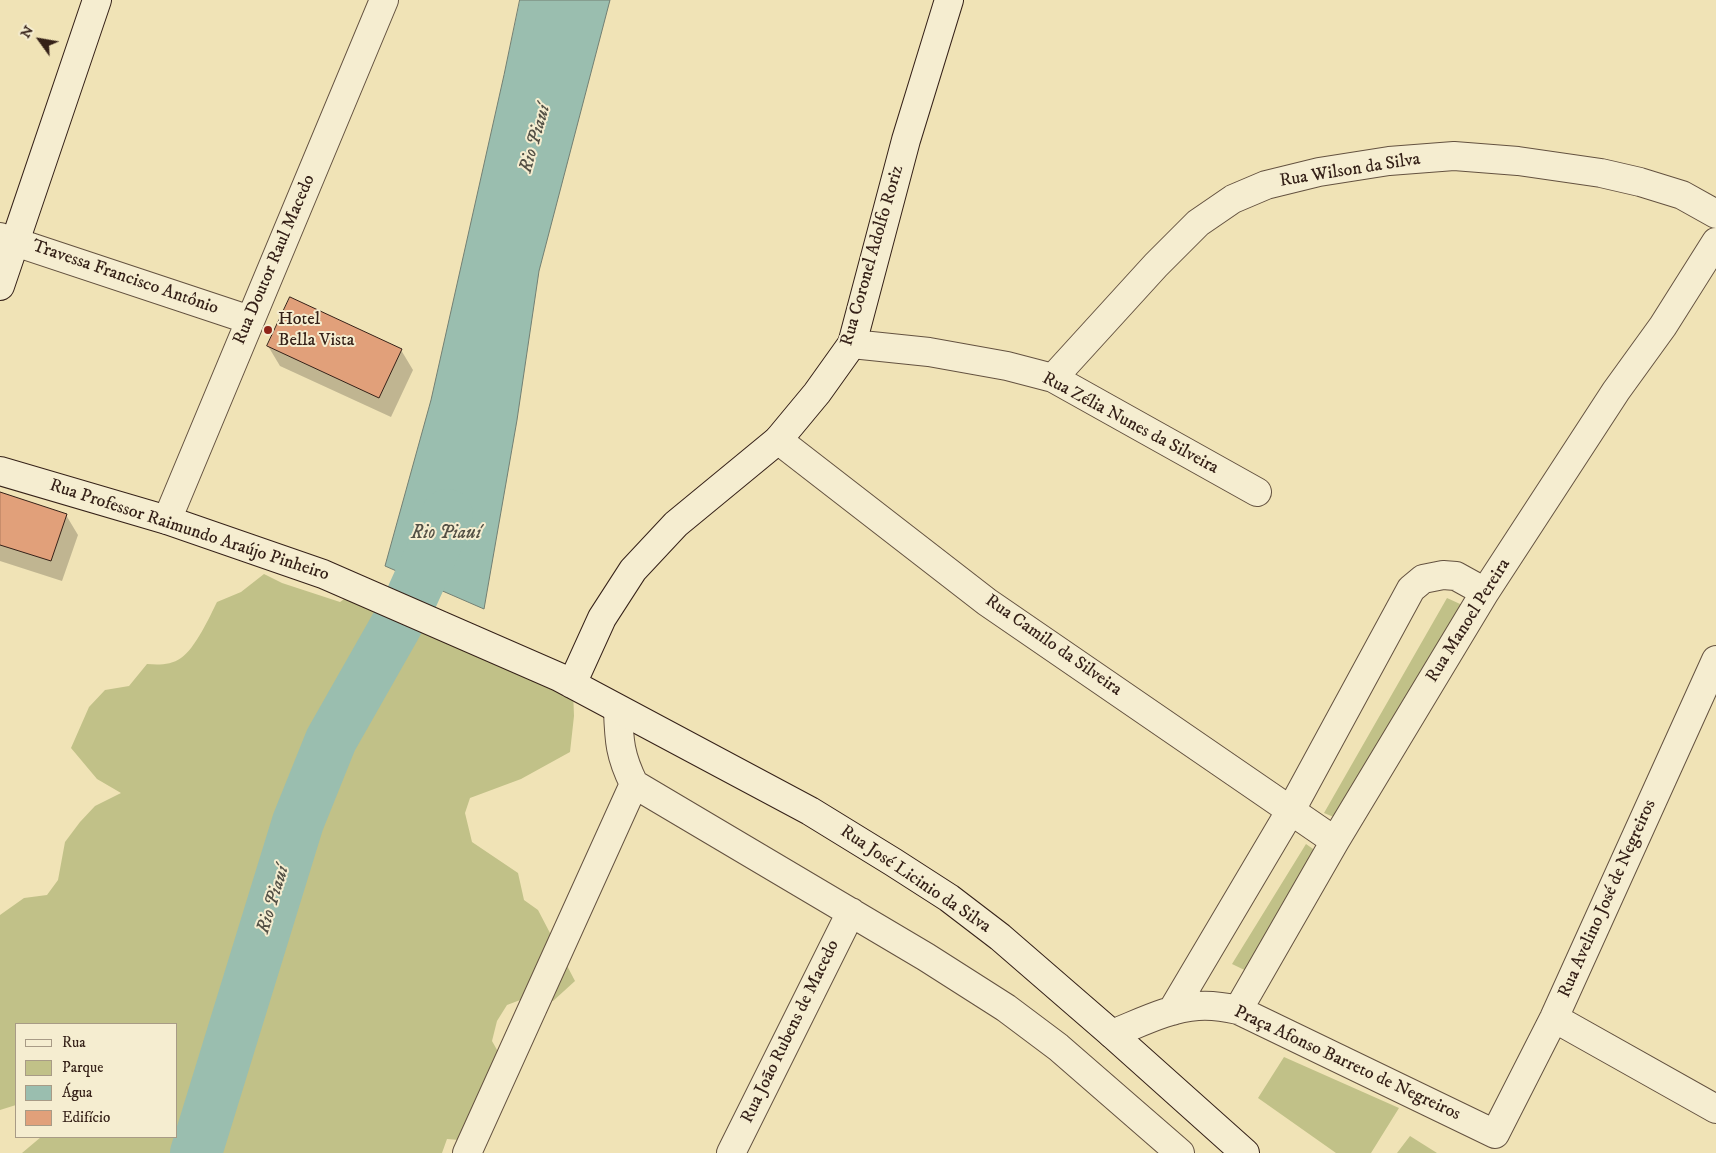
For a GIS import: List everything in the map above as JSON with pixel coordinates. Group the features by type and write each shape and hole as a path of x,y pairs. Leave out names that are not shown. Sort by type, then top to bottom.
{"street":[{"path":"0,286 7,239 96,0"},
{"name":"Rua Doutor Raul Macedo","path":"167,520 384,0"},
{"name":"Rua Coronel Adolfo Roriz","path":"572,684 602,618 633,570 676,524 778,440 817,393 852,344 906,140 949,0"},
{"name":"Rua Wilson da Silva","path":"1053,378 1156,265 1198,223 1233,199 1266,185 1319,172 1389,161 1454,156 1601,173 1632,180 1682,196 1716,214"},
{"name":"Travessa Francisco Antônio","path":"7,239 250,320"},
{"name":"Rua Manoel Pereira","path":"1238,1010 1335,841 1485,592 1616,391 1663,326 1716,242"},
{"name":"Rua Zélia Nunes da Silveira","path":"852,344 929,352 1007,366 1053,378 1257,492"},
{"name":"Rua Camilo da Silveira","path":"778,440 987,602 1335,841"},
{"name":"Rua Professor Raimundo Araújo Pinheiro","path":"0,471 167,520 323,574 541,669"},
{"path":"1172,1011 1291,810 1411,589 1423,579 1443,575 1456,576 1485,592"},
{"name":"Rua Avelino José de Negreiros","path":"1495,1134 1554,1018 1716,660"},
{"name":"Rua José Licinio da Silva","path":"541,669 810,811 941,893 1000,937 1246,1153"},
{"path":"618,710 620,747 625,766 634,784 926,957 1006,1008 1058,1048 1180,1153"},
{"path":"467,1153 634,784"},
{"name":"Rua João Rubens de Macedo","path":"731,1153 851,912"},
{"name":"Praça Afonso Barreto de Negreiros","path":"1112,1034 1172,1011 1198,1006 1238,1010 1495,1134"},
{"path":"1554,1018 1716,1109"}],"green space":[{"path":"264,574 282,583 340,602 364,585 573,690 574,716 570,752 521,779 470,798 465,813 472,842 518,873 524,900 538,910 575,981 553,1001 528,997 507,1005 497,1021 492,1041 501,1057 489,1101 498,1120 484,1142 447,1139 442,1153 22,1153 40,1138 178,1138 178,1023 15,1023 15,1105 0,1110 0,915 24,898 47,895 58,880 65,842 95,806 121,793 97,779 71,748 89,707 105,690 129,686 147,664 165,664 181,658 197,640 217,602 241,592"},
{"path":"1447,598 1471,609 1351,824 1324,813"},
{"path":"1306,844 1330,861 1259,977 1232,964"},
{"path":"1284,1057 1399,1108 1371,1153 1336,1153 1258,1098"},
{"path":"1410,1136 1437,1153 1397,1153"}],"water":[{"name":"Rio Piauí","path":"520,0 610,0 539,271 517,420 484,609 385,566 431,400"}],"building":[{"path":"290,297 402,349 379,398 267,346"},
{"path":"0,492 67,514 51,561 0,545"}],"waterway":[{"name":"Rio Piauí","path":"196,1153 298,822 331,740 410,601 447,515"}],"place":[{"name":"Hotel Bella Vista","path":"268,330"}]}
